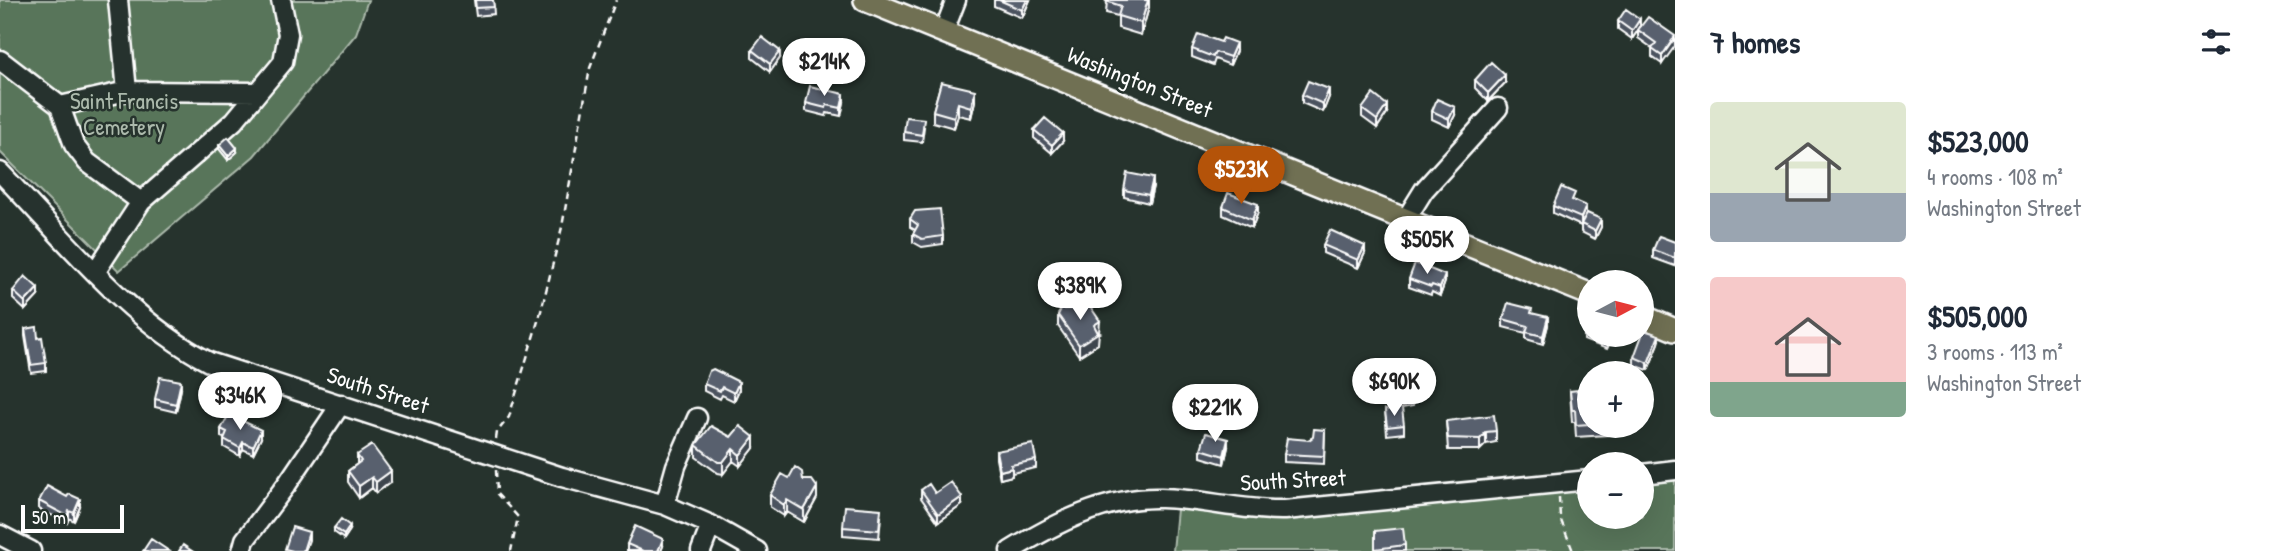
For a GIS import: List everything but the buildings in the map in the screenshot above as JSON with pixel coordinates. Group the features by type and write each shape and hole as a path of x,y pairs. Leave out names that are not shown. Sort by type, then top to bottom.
{"main road":[{"name":"Washington Street","path":"865,0 1577,289"},
{"path":"1654,321 1675,330"}],"street":[{"path":"118,0 127,91"},
{"path":"96,271 141,202 234,121 284,62 288,34 281,0"},
{"path":"944,31 956,0"},
{"path":"0,61 60,106 74,145 87,162 141,202"},
{"path":"60,106 127,91 258,92"},
{"path":"1406,219 1424,190 1498,108"},
{"name":"South Street","path":"0,172 122,298 191,353 214,364 496,456 665,505 711,525 757,551"},
{"path":"242,551 251,530 288,484 341,404"},
{"path":"665,505 676,466 697,418"},
{"path":"1654,473 1675,471"},
{"name":"South Street","path":"1010,551 1087,512 1135,499 1159,498 1245,510 1285,510 1577,481"},
{"path":"701,551 711,525"},
{"path":"0,535 31,551"}],"path":[{"path":"511,551 518,517 497,494 497,432 509,417 557,249 590,68 616,0"},
{"path":"1558,483 1560,518 1573,551"}],"green space":[{"name":"Saint Francis Cemetery","path":"0,0 368,0 356,34 254,156 119,271 0,152"},
{"path":"1675,470 1675,551 1173,551 1178,499 1224,507 1577,481 1577,529 1654,529 1654,473"}]}
